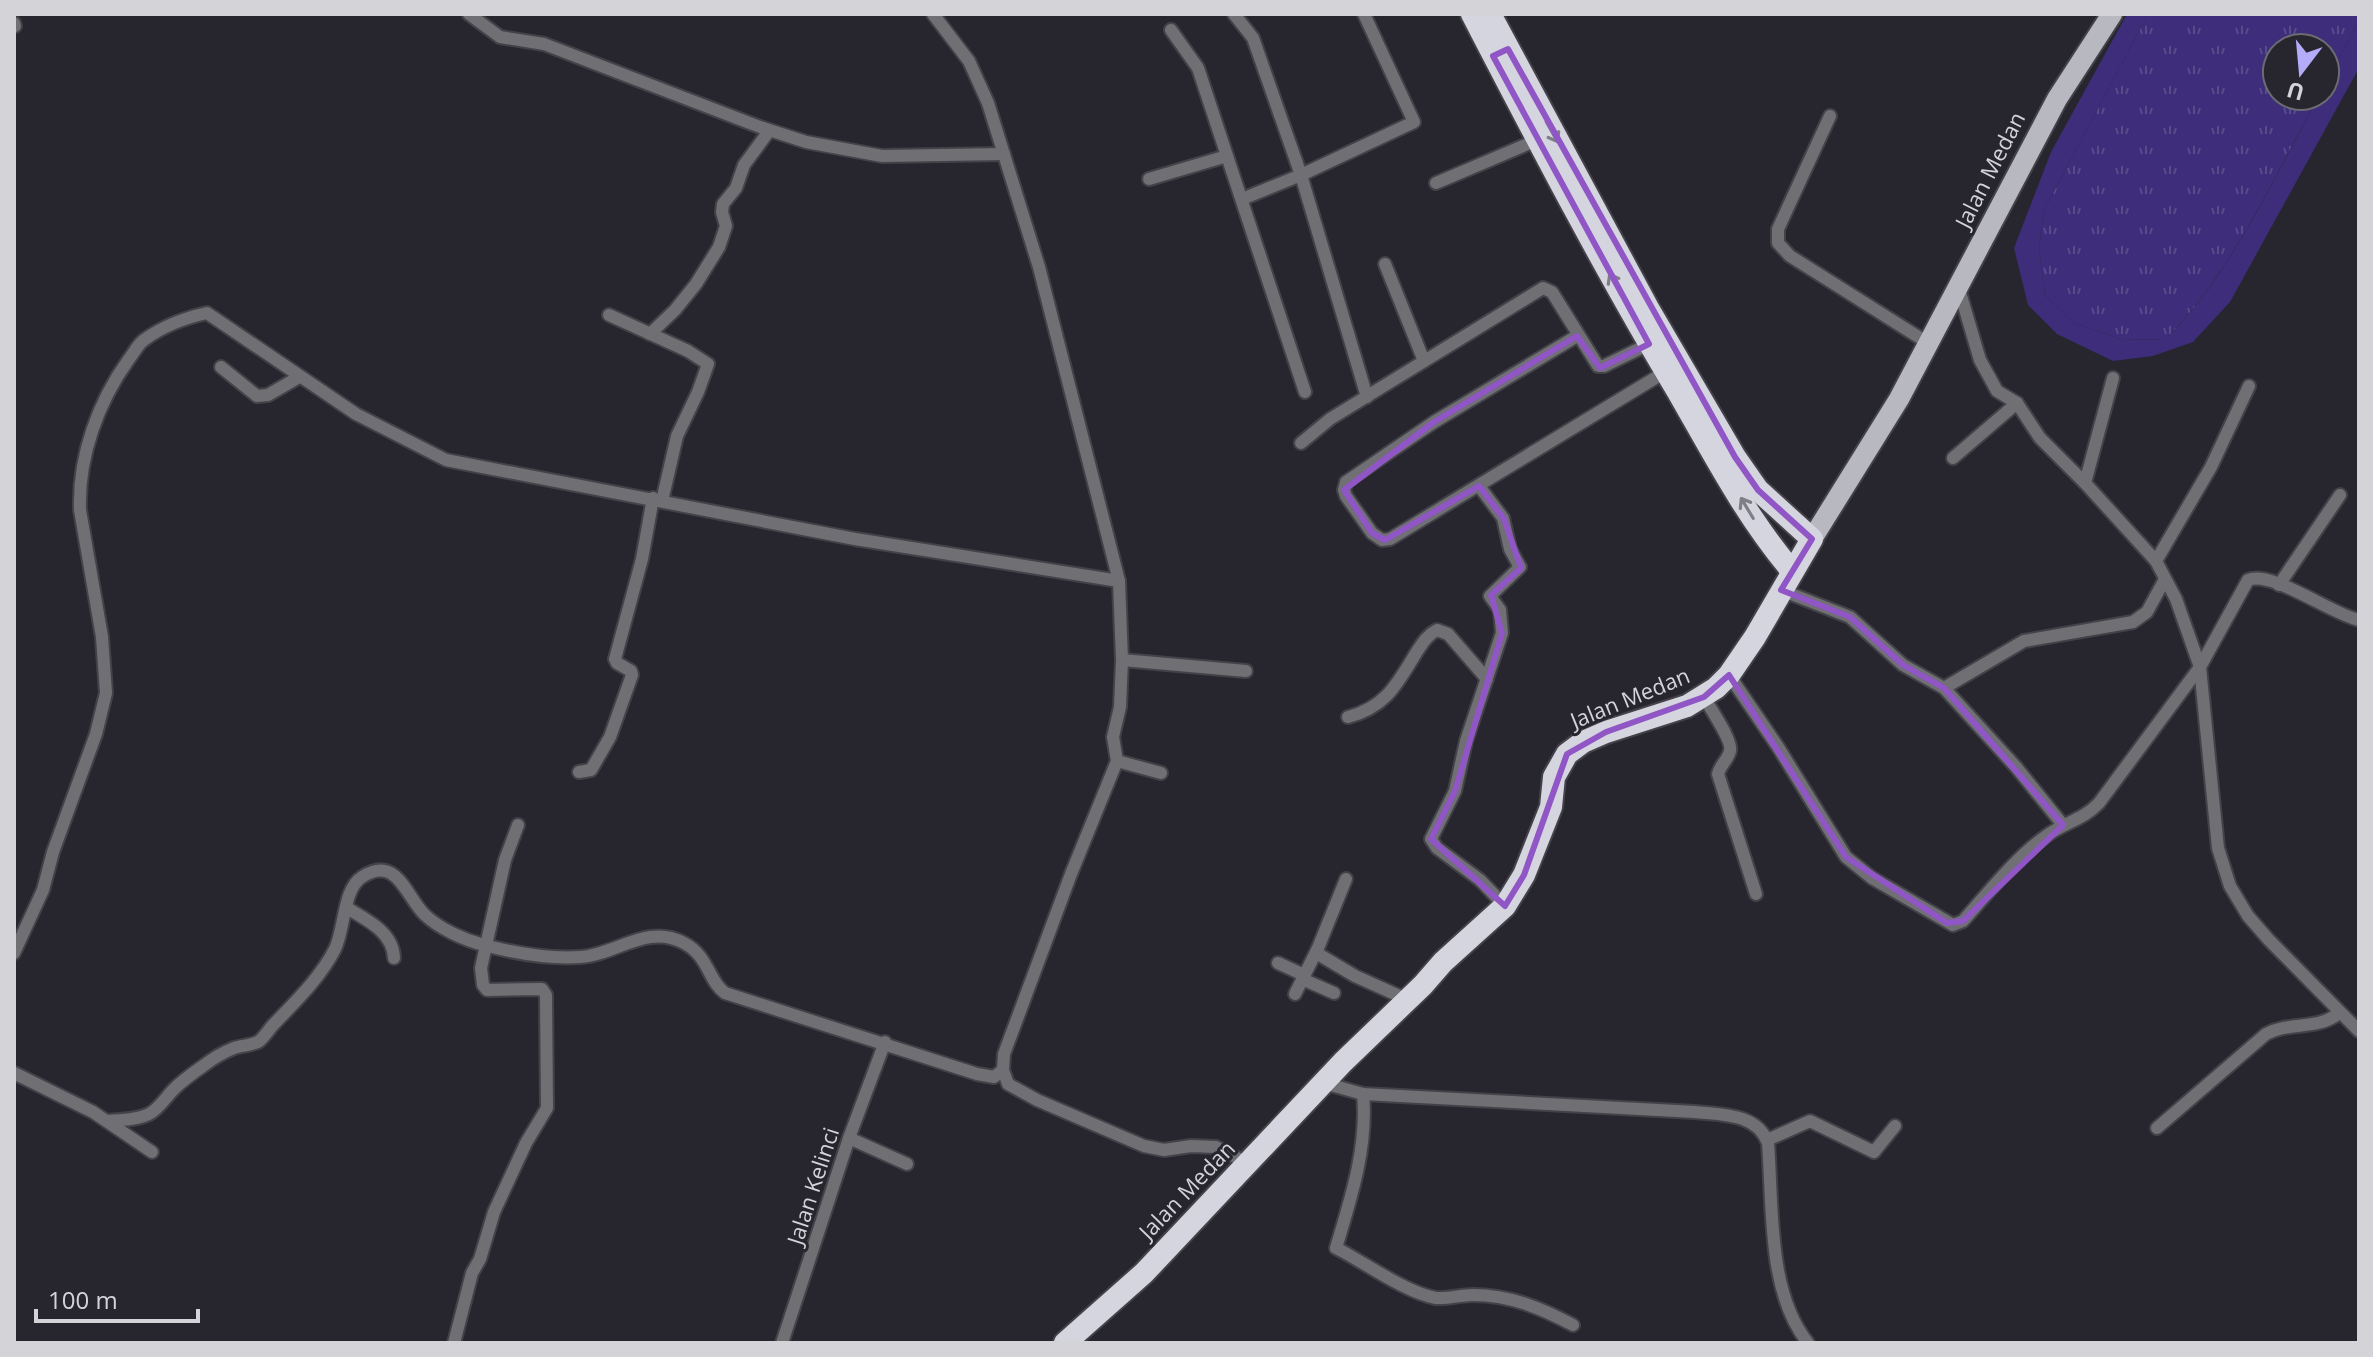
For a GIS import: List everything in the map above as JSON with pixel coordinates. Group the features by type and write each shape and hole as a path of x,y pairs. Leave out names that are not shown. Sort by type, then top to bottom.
{"highway":[{"path":"1472,14 1500,52 1740,465 1768,500 1812,539"},
{"path":"1490,14 1500,52 1537,140 1649,344 1787,580"},
{"name":"Jalan Medan","path":"1065,1343 1144,1273 1406,999 1505,906 1524,875 1551,807 1554,777 1567,754 1583,742 1606,732 1704,697 1729,675 1755,637 1812,539"}],"main road":[{"name":"Jalan Medan","path":"1812,539 1880,432 1959,289 2057,99 2112,14"}],"street":[{"path":"469,14 500,37 544,44 769,131 806,142 882,156 1004,154"},
{"path":"933,14 969,61 988,103 1039,267 1119,581 1122,660 1120,707 1113,737 1117,761 1004,1054 1003,1070 1008,1084 1037,1100 1144,1146 1164,1150 1191,1146 1216,1147 1249,1164"},
{"path":"1234,14 1253,38 1301,175 1367,397"},
{"path":"1242,199 1414,122 1364,14"},
{"path":"1171,30 1198,68 1305,392"},
{"path":"1830,116 1778,229 1778,243 1785,252 1928,343"},
{"path":"650,334 696,284 719,247 726,226 723,204 736,188 744,165 769,131"},
{"path":"1436,183 1537,140"},
{"path":"1149,179 1227,156"},
{"path":"1385,264 1424,361"},
{"path":"1301,443 1325,423 1543,288 1552,292 1598,365 1602,367 1649,344"},
{"path":"1959,289 1985,371 1997,391 2017,403 2040,438 2156,561 2176,599 2200,667 2218,848 2230,886 2248,916 2269,940 2359,1031"},
{"path":"14,953 39,900 96,734 106,693 102,637 80,510 79,491 87,450 111,388 143,341 181,318 207,313 356,414 446,460 855,539 1119,581"},
{"path":"579,772 591,770 601,755 631,677 631,671 617,663 616,657 677,436 708,364 688,351 609,315"},
{"path":"1577,336 1434,422 1349,480 1344,490 1372,533 1385,540 1665,372"},
{"path":"221,367 257,396 268,395 299,377"},
{"path":"2085,483 2113,378"},
{"path":"2156,561 2211,467 2249,386"},
{"path":"1953,458 2017,403"},
{"path":"1479,486 1502,516 1510,549 1520,567 1490,596 1500,610 1503,630 1466,741 1455,791 1431,839 1437,848 1480,880 1505,906"},
{"path":"2279,585 2340,495"},
{"path":"1729,675 1846,857 1872,878 1953,925 1963,921 2033,846 2063,825 2083,817 2099,803 2200,667 2248,580 2258,578 2279,585 2359,620"},
{"path":"1944,688 2024,641 2133,622 2147,612 2165,579"},
{"path":"1787,580 1847,615 1903,665 1944,688 2008,757 2063,825"},
{"path":"1348,717 1363,713 1383,701 1426,637 1434,630 1448,634 1487,679"},
{"path":"1122,660 1246,671"},
{"path":"1704,697 1730,743 1730,751 1718,774 1756,894"},
{"path":"1117,761 1161,773"},
{"path":"454,1343 472,1273 480,1259 494,1212 526,1143 547,1108 546,995 542,989 487,990 483,985 481,968 506,857 518,825"},
{"path":"107,1121 152,1113 179,1084 206,1063 232,1049 259,1041 302,995 326,962 341,931 351,889 359,879 373,872 389,872 400,879 420,910 433,922 487,946 559,957 580,957 595,955 644,937 669,938 697,953 725,993 977,1074 994,1077 1003,1070"},
{"path":"1295,994 1346,879"},
{"path":"347,908 378,927 392,943 394,958"},
{"path":"1317,950 1319,956 1355,976 1406,999"},
{"path":"1278,963 1334,993"},
{"path":"2157,1128 2266,1034 2281,1028 2320,1025 2339,1013"},
{"name":"Jalan Kelinci","path":"782,1343 849,1138 885,1042"},
{"path":"14,1073 107,1121 152,1152"},
{"path":"1324,1083 1363,1094 1695,1112 1749,1121 1761,1129 1767,1140 1779,1283 1792,1318 1808,1343"},
{"path":"1363,1094 1362,1152 1336,1248 1403,1285 1433,1297 1472,1295 1504,1298 1527,1303 1573,1325"},
{"path":"1767,1140 1810,1121 1874,1152 1895,1126"},
{"path":"849,1138 907,1164"}],"highlighted area":[{"path":"1508,49 1735,457 1758,490 1812,539 1781,590 1850,617 1903,665 1944,688 2063,825 1963,921 1947,923 1846,857 1729,675 1704,697 1606,732 1567,754 1524,875 1505,906 1431,839 1455,791 1502,633 1491,595 1521,568 1504,519 1479,486 1385,540 1372,533 1344,490 1434,422 1577,336 1600,368 1649,344 1493,56"}],"green space":[{"path":"2127,14 2148,14 2044,210 2039,249 2045,295 2074,323 2124,340 2166,339 2190,313 2232,254 2310,112 2335,112 2230,302 2193,342 2153,356 2113,361 2057,334 2028,305 2014,248 2051,152"},
{"path":"2148,14 2359,14 2359,21 2341,54 2341,32 2261,32 2261,112 2310,112 2232,254 2212,284 2166,339 2124,340 2074,323 2045,295 2039,249 2044,210"},
{"path":"2359,21 2359,68 2341,101 2341,54"}]}
